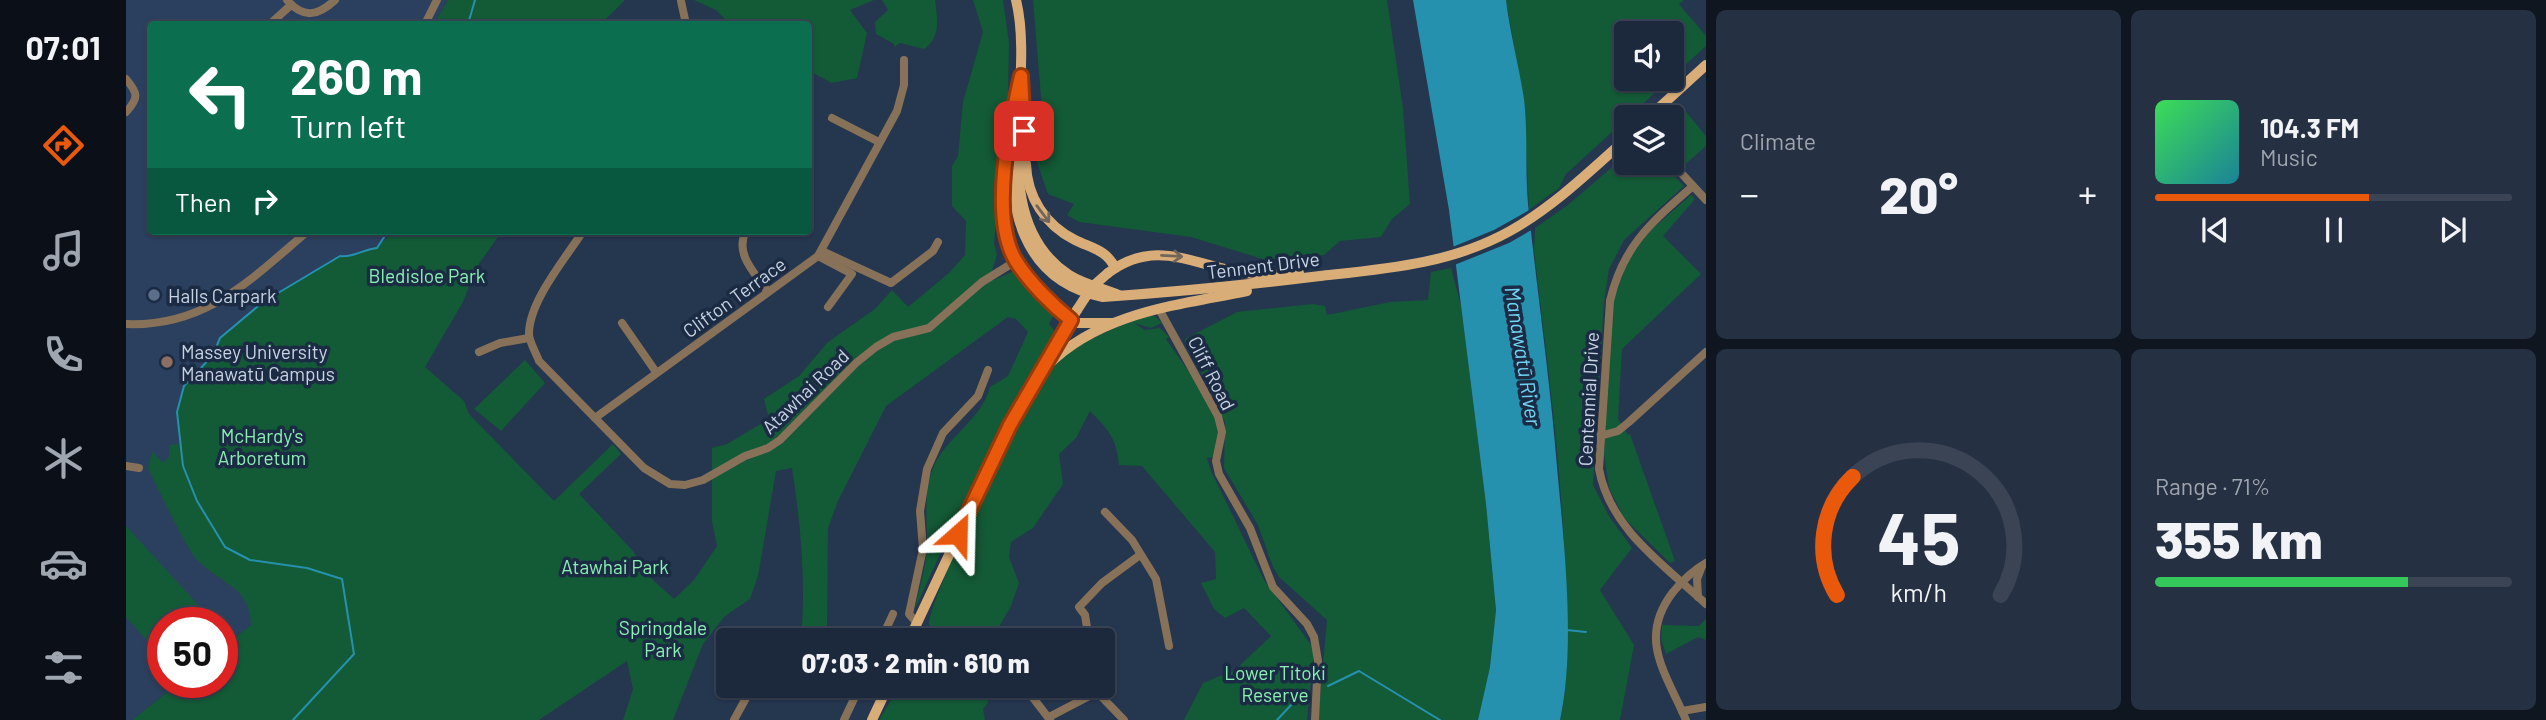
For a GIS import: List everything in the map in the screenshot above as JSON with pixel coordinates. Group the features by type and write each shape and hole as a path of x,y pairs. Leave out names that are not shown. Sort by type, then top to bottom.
{"main road":[{"name":"Tennent Drive","path":"1016,0 1022,36 1018,135 1012,160 1012,192 1018,223 1033,251 1050,271 1079,290 1103,297 1311,278 1408,266 1483,244 1536,215 1567,192 1614,150"},
{"path":"1664,105 1706,65"},
{"path":"1021,76 1011,122 1004,208 1006,235 1016,261 1071,320 1084,325 1112,323 1159,309 1311,278"},
{"path":"1021,76 1026,173 1036,204 1046,220 1063,234 1104,253 1112,270"},
{"path":"916,626 989,468 1034,381 1092,287 1112,270 1149,255 1166,255 1186,257 1252,274 1359,272"},
{"path":"1034,381 1067,349 1112,323"},
{"path":"872,720 882,698"}],"street":[{"path":"273,21 289,2 300,13 313,14 320,13 335,0"},
{"path":"426,21 437,0"},
{"path":"681,1 685,21"},
{"name":"Clifton Terrace","path":"595,418 820,254 900,104 904,60"},
{"path":"126,79 136,91 137,97 126,112"},
{"path":"832,118 879,142"},
{"path":"1683,175 1706,200"},
{"name":"Centennial Drive","path":"1693,186 1636,239 1615,279 1610,301 1599,469 1603,493 1611,510 1633,536 1706,604"},
{"path":"126,324 161,323 204,310 235,293 303,235"},
{"path":"479,352 500,343 529,338 530,322 537,303 580,235"},
{"path":"745,235 741,246 744,256 768,292"},
{"path":"820,254 891,283 933,251 938,242"},
{"path":"820,254 852,274 828,307"},
{"name":"Atawhai Road","path":"529,338 539,361 643,468 662,480 685,485 703,480 780,440 856,363 876,347 892,338 929,328 982,282 1016,261"},
{"name":"Cliff Road","path":"1159,309 1218,416 1222,432 1216,461 1219,474 1250,528 1273,587 1307,624 1314,637 1318,661 1315,720"},
{"path":"622,323 656,372"},
{"path":"1600,436 1618,431 1706,352"},
{"path":"919,628 909,617 923,549 919,511 927,469 943,433 978,396 988,370"},
{"path":"126,466 138,468"},
{"path":"1105,512 1132,540 1156,579 1169,646"},
{"path":"1087,628 1085,615 1079,607 1102,583 1140,555"},
{"path":"1686,720 1656,648 1654,633 1659,614 1682,582 1704,564"},
{"path":"1698,597 1697,579 1704,564"},
{"path":"887,628 893,614"},
{"path":"734,720 746,698"},
{"path":"844,720 854,698"},
{"path":"1033,698 1049,719 1083,698"},
{"path":"1105,698 1124,720"},
{"path":"1682,710 1706,707"}],"shaded area":[{"name":"Massey University Manawatū Campus","path":"126,0 448,0 436,21 147,21 147,235 384,235 386,239 377,248 365,249 348,257 340,256 263,302 220,338 213,355 201,369 177,412 183,466 251,607 251,625 238,635 238,607 147,607 147,698 160,698 132,720 126,720"}],"green space":[{"path":"448,0 625,0 604,21 436,21"},
{"path":"694,0 874,0 850,10 867,33 857,78 832,83 812,73 812,21 727,21 716,10"},
{"path":"882,0 935,0 937,26 930,44 924,49 900,43 894,47 894,44 876,34 875,22 888,10"},
{"path":"973,0 1003,0 1009,43 1008,94 994,243 997,255 990,276 994,280 1014,271 1021,275 1054,314 1049,324 1055,331 975,478 915,609 927,549 927,497 932,471 945,448 979,410 990,387 1008,376 1028,332 1016,319 1008,317 886,406 838,501 828,528 827,628 802,628 802,554 792,468 776,471 758,576 750,599 725,616 703,644 673,720 623,720 633,689 627,661 539,720 132,720 160,698 238,698 238,635 251,625 246,602 233,587 198,561 148,468 152,451 163,463 169,457 169,445 181,444 177,412 184,386 213,355 220,338 263,302 340,256 359,254 378,245 387,238 385,235 499,235 476,268 463,302 425,367 464,401 469,414 554,501 613,444 621,454 579,494 634,552 642,570 674,599 694,580 717,546 712,521 712,448 727,444 769,419 764,399 799,376 828,342 875,309 892,290 908,307 949,273 965,255 966,221 952,206 952,166 958,156 963,102 983,32"},
{"path":"1033,0 1387,0 1403,108 1410,204 1392,219 1381,237 1340,241 1324,255 1269,261 1191,237 1079,222 1067,215 1074,204 1048,194 1035,157 1042,109"},
{"path":"1506,0 1684,0 1679,4 1706,36 1706,46 1684,66 1684,21 1614,21 1614,91 1657,91 1642,105 1614,105 1614,130 1566,174 1559,188 1529,210 1524,103"},
{"path":"1684,109 1706,136 1706,146 1684,165"},
{"path":"1614,165 1614,175 1673,175 1684,186 1624,240 1609,269 1604,302 1593,485 1609,516 1632,548 1600,590 1634,645 1620,720 1560,720 1566,664 1563,519 1534,251 1535,228 1568,205"},
{"path":"1691,195 1695,199 1663,236 1701,274 1622,349 1618,419 1628,435 1630,434 1675,561 1670,563 1624,518 1609,488 1604,454 1608,369 1613,300 1630,256 1652,229"},
{"path":"1451,268 1461,306 1486,504 1496,610 1490,667 1478,720 1318,720 1327,620 1279,577 1273,567 1258,525 1224,468 1225,422 1185,339 1237,312 1313,304 1325,306 1327,315 1390,302 1428,300 1431,272"},
{"name":"Lower Titoki Reserve","path":"1147,316 1155,316 1162,323 1151,328 1134,323 1145,330 1160,328 1169,337 1166,339 1206,398 1217,424 1218,435 1214,457 1207,458 1211,471 1264,580 1314,649 1307,720 1184,720 1203,683 1235,670 1271,636 1244,608 1225,618 1214,609 1201,583 1216,579 1215,552 1142,466 1119,465 1111,435 1090,411 1076,438 1059,454 1063,484 1033,528 1011,542 1009,557 1019,583 1011,606 999,628 935,628 929,625 944,579 961,540 1039,386 1060,360 1082,344"},
{"path":"525,360 545,383 501,431 474,409"},
{"path":"126,526 200,607 147,607 147,640 126,617"},
{"path":"1706,619 1706,640 1698,637 1666,654 1661,639 1662,625 1699,626"},
{"path":"893,698 987,698 988,703 983,709 985,720 879,720"}],"water":[{"name":"Manawatū River","path":"1413,0 1506,0 1524,99 1528,204 1551,401 1565,561 1567,660 1560,720 1478,720 1490,667 1496,610 1486,504 1449,210"}],"pier":[{"path":"1533,208 1535,228 1509,243 1452,266 1450,248 1494,230"}],"waterway":[{"path":"469,21 475,0"},
{"path":"293,720 354,654 342,579 307,568 250,560 225,547 197,501 183,466 177,412 184,386 213,355 220,338 263,302 340,256 377,248 385,235"},
{"path":"1566,630 1586,632"},
{"path":"1328,686 1359,671 1440,720"},
{"path":"1277,720 1293,703 1308,696"}],"place":[{"name":"Halls Carpark","path":"154,295"},
{"name":"Massey University Manawatū Campus","path":"167,362"}],"route":[{"path":"958,534 1010,425 1071,320 1016,261 1006,235 1004,208 1011,122 1021,76 1024,131"}],"park label":[{"name":"Bledisloe Park","path":"427,275"},
{"name":"McHardy's Arboretum","path":"262,446"},
{"name":"Atawhai Park","path":"615,566"},
{"name":"Springdale Park","path":"663,638"}]}
